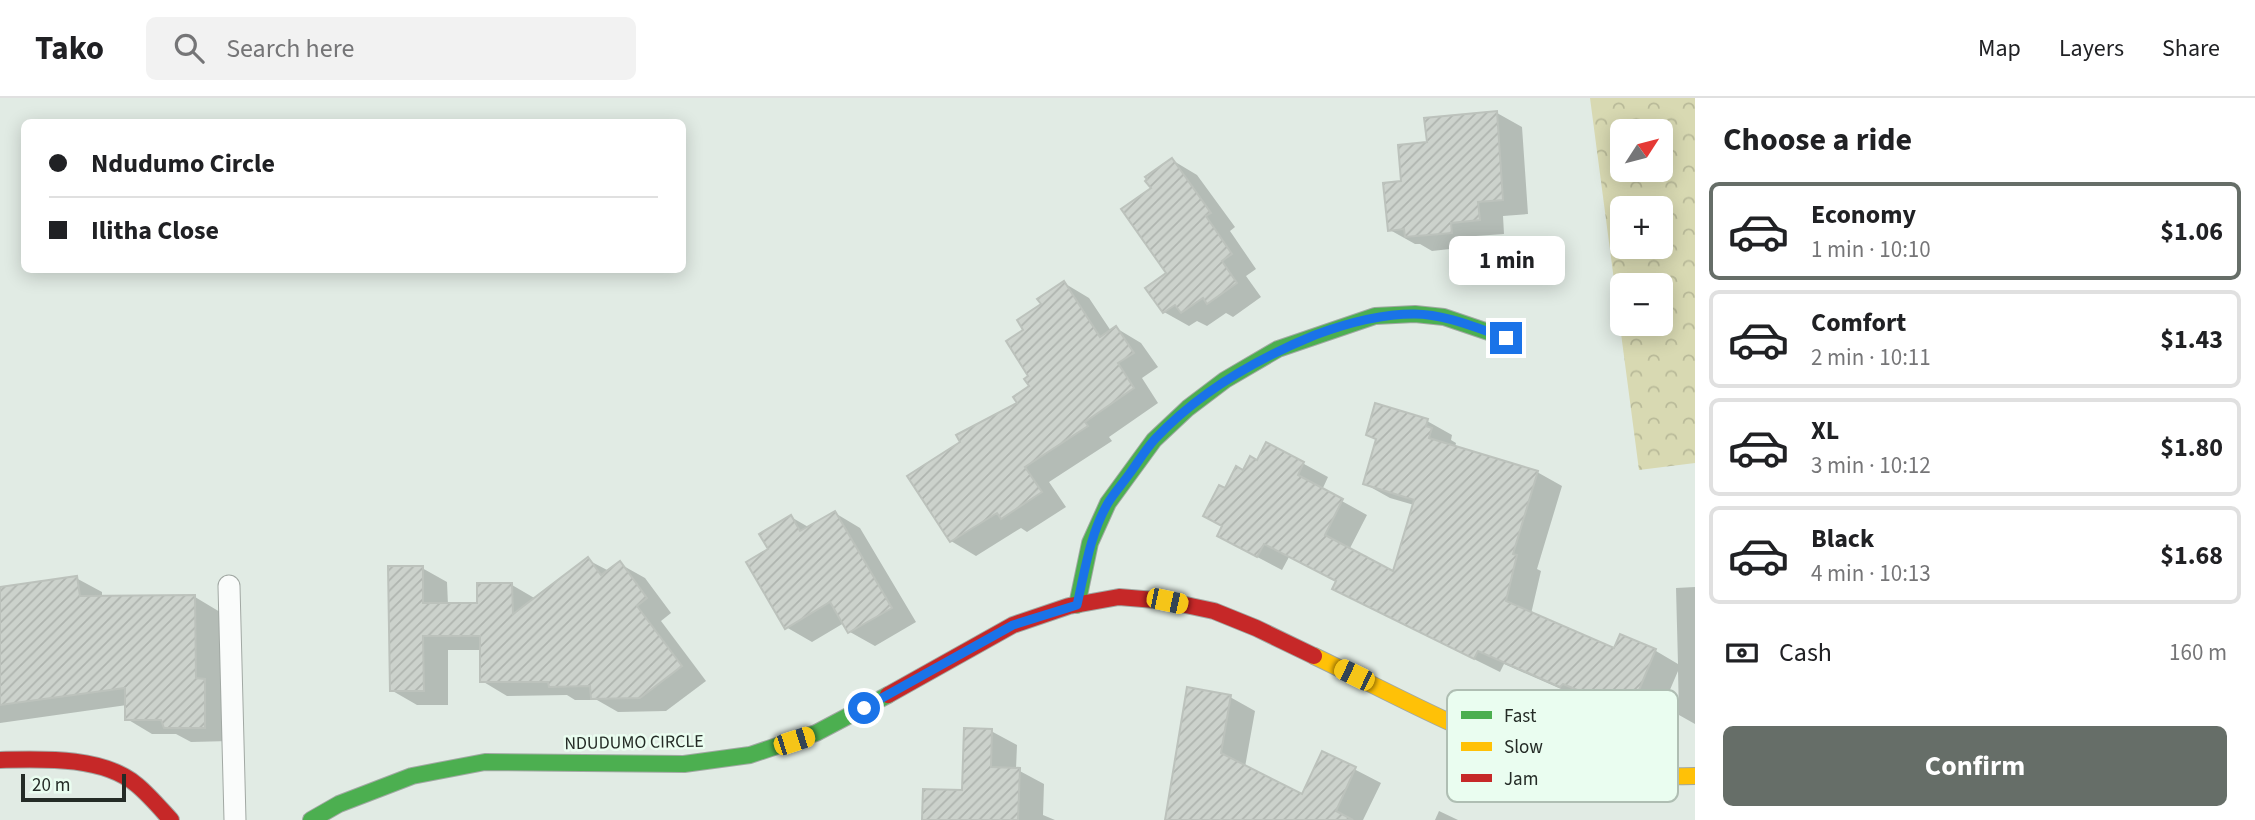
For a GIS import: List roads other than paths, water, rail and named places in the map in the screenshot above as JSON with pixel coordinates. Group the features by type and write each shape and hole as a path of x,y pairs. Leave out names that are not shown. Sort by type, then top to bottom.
{"street":[{"path":"1077,605 1090,543 1108,503 1154,440 1188,408 1225,380 1279,349 1375,316 1415,314 1444,317 1506,338"},
{"name":"NDUDUMO CIRCLE","path":"311,820 339,804 412,776 485,761 684,764 750,755 816,733 1013,625 1077,605 1119,597 1167,601 1214,611 1256,628 1447,720"},
{"path":"0,760 54,759 100,766 135,783 171,820"}],"lane":[{"path":"229,586 236,820"}]}
